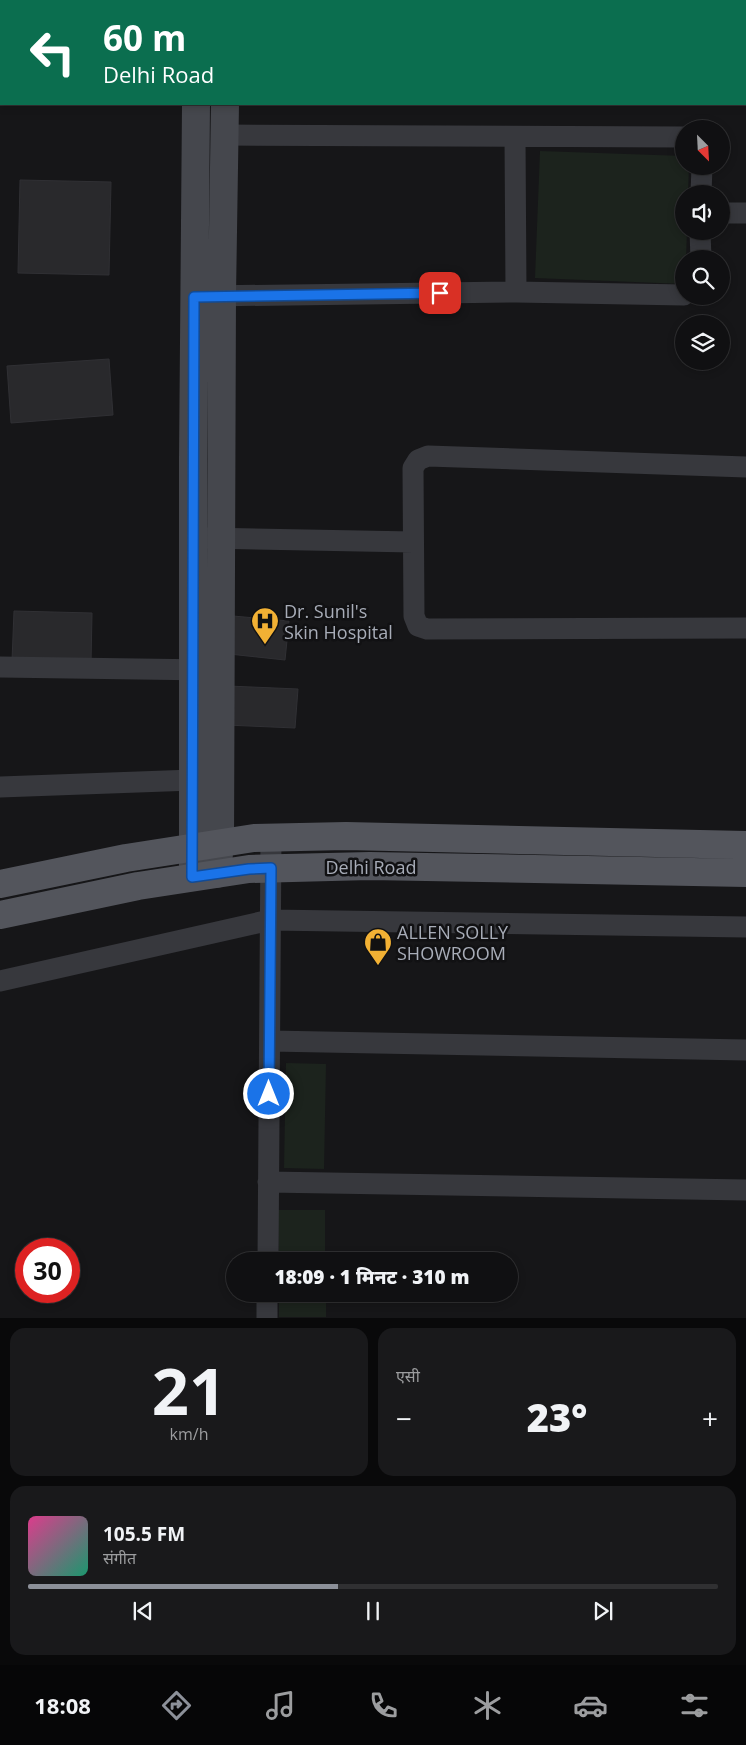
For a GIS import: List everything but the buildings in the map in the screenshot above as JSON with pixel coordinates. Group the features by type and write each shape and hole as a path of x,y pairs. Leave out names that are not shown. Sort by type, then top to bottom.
{"main road":[{"path":"196,105 193,848 205,876"},
{"path":"205,876 220,843 222,296 225,105"},
{"name":"Delhi Road","path":"0,884 126,858 254,838 346,836 746,845"},
{"name":"Delhi Road","path":"0,915 138,886 249,869 370,866 746,873"}],"street":[{"path":"225,135 675,138"},
{"path":"515,137 516,292"},
{"path":"730,213 746,213"},
{"path":"194,297 516,292 675,295"},
{"path":"746,468 428,456 418,460 413,468 414,616 418,626 427,629 746,628"},
{"path":"193,538 413,542"},
{"path":"0,667 221,670"},
{"path":"0,787 193,780"},
{"path":"268,1252 272,838"},
{"path":"0,980 270,920 746,927"},
{"path":"270,1041 746,1050"},
{"path":"268,1182 746,1190"},
{"path":"267,1302 267,1318"}],"shaded area":[{"path":"540,151 675,156 675,175 689,175 688,185 675,185 675,240 687,240 686,250 675,250 675,284 535,278"},
{"path":"286,1063 326,1064 324,1169 284,1168"},
{"path":"278,1210 325,1210 325,1252 279,1252"},
{"path":"279,1302 326,1302 326,1317 279,1317"}],"place":[{"name":"Dr. Sunil's Skin Hospital","path":"265,645"},
{"name":"ALLEN SOLLY SHOWROOM","path":"378,966"}],"route":[{"path":"269,1094 271,868 192,877 194,297 440,293"}]}
